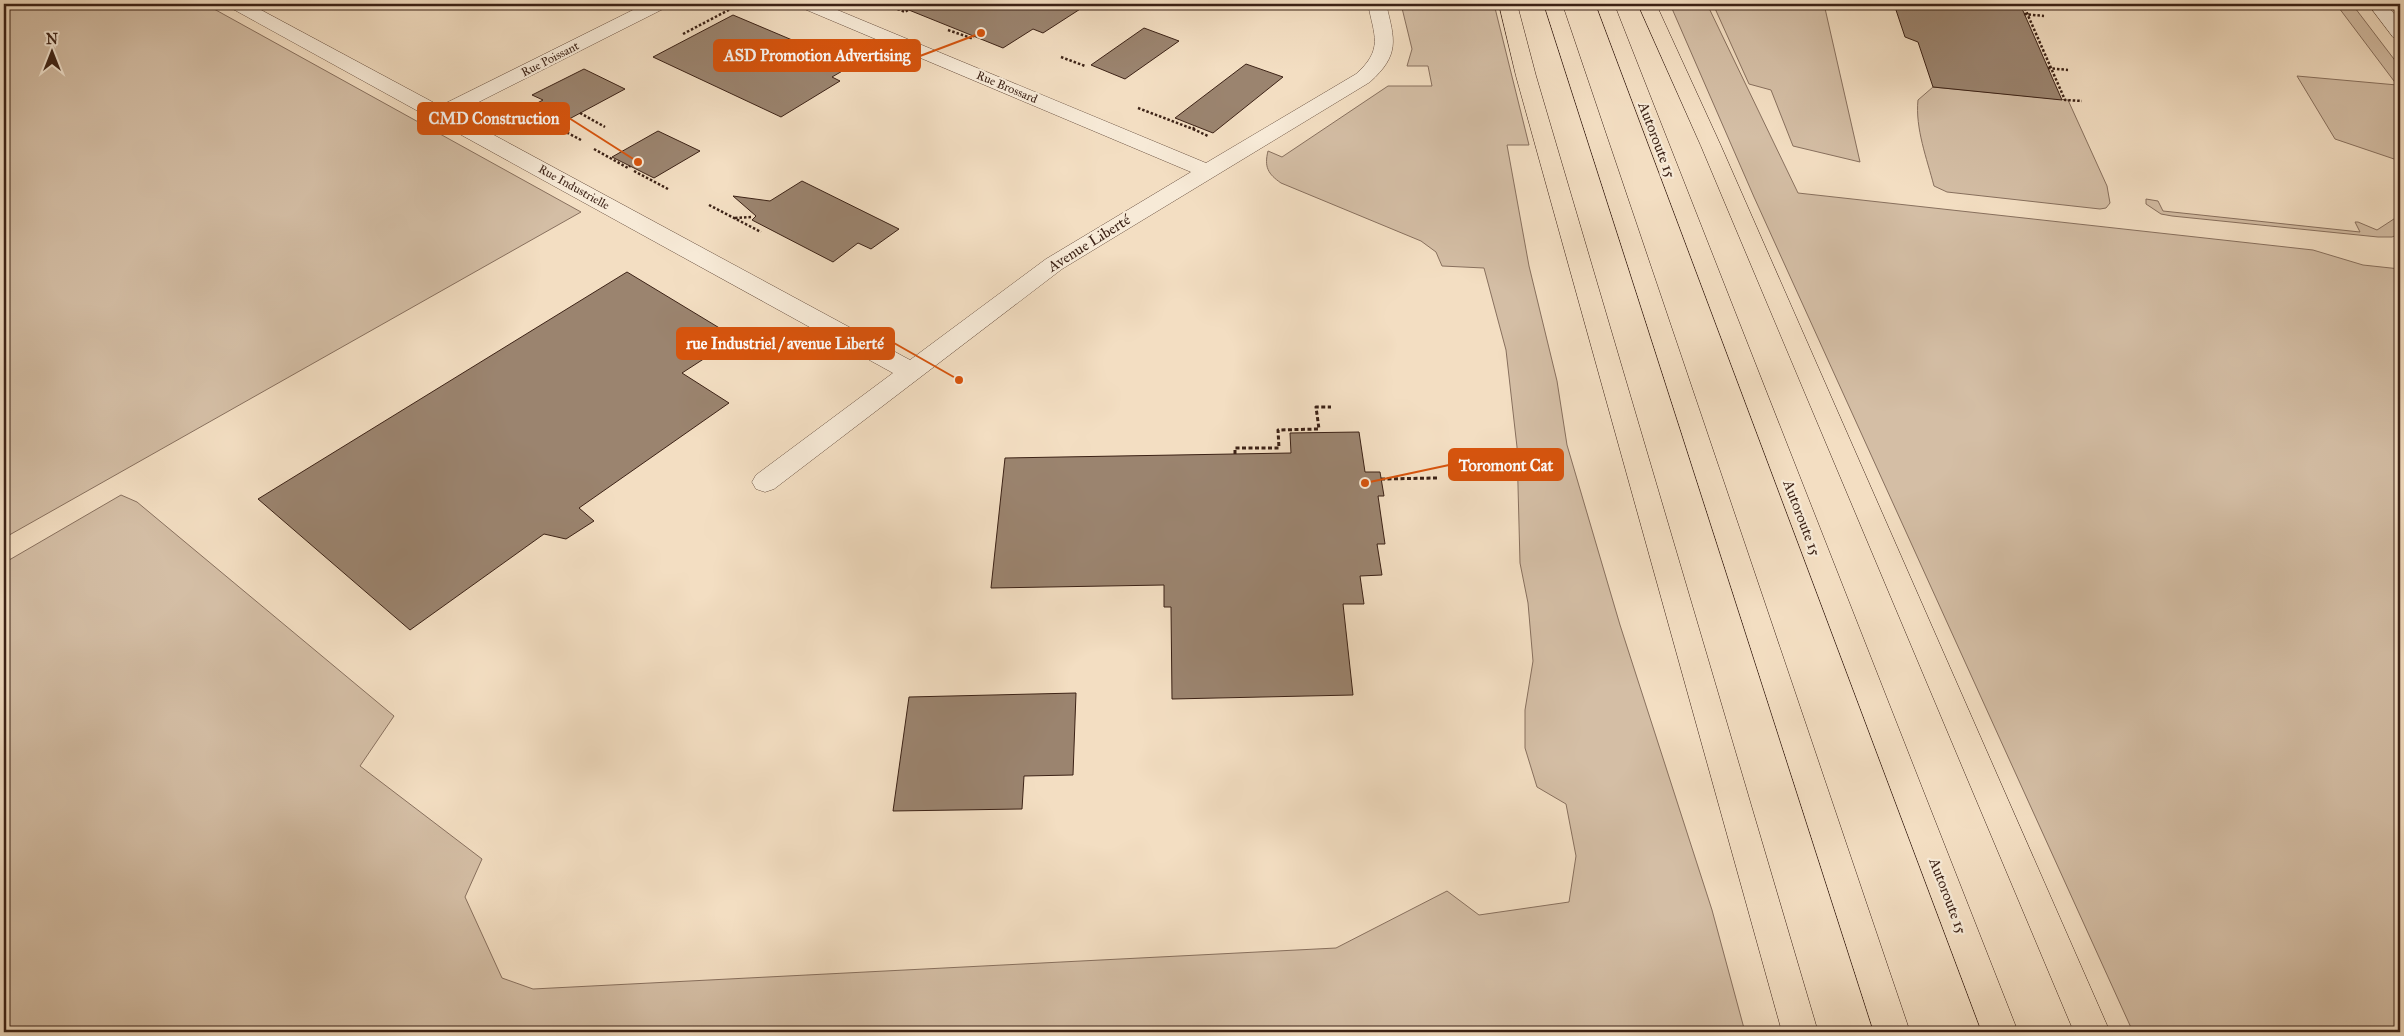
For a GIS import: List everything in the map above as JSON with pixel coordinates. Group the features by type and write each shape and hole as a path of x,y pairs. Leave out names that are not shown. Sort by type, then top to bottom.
{"highway":[{"path":"1508,4 1526,76 1800,1032"},
{"path":"1553,4 1892,1032"},
{"name":"Autoroute 15","path":"1605,4 2000,1032"},
{"path":"1647,4 1711,146 2092,1032"}],"street":[{"name":"Rue Industrielle","path":"237,4 910,371"},
{"name":"Rue Poissant","path":"440,114 659,4"},
{"name":"Rue Brossard","path":"808,4 1206,171"},
{"name":"Avenue Liberté","path":"765,482 1054,264 1363,78 1381,61 1385,45 1377,4"},
{"path":"2377,4 2400,33"}],"path":[{"path":"683,34 740,4"},
{"path":"885,4 905,12 908,10"},
{"path":"2023,4 2065,100 2082,101"},
{"path":"728,10 733,12"},
{"path":"2026,14 2044,16"},
{"path":"948,30 971,38 974,36"},
{"path":"825,49 836,42"},
{"path":"1061,57 1085,66"},
{"path":"2050,68 2068,70"},
{"path":"1138,108 1208,136"},
{"path":"580,113 605,127"},
{"path":"547,120 545,121 581,140"},
{"path":"1193,129 1196,126"},
{"path":"594,150 628,168 630,166"},
{"path":"636,170 634,171 668,189"},
{"path":"710,205 761,232"},
{"path":"734,218 752,217"},
{"path":"727,344 747,357"},
{"path":"1235,454 1234,448 1279,448 1278,430 1319,429 1316,407 1331,407"},
{"path":"1382,479 1437,478"}],"shaded area":[{"path":"4,4 205,4 581,212 4,538"},
{"path":"1401,4 1494,4 1529,145 1507,145 1529,266 1557,381 1567,445 1620,625 1712,910 1745,1032 4,1032 4,563 121,495 137,502 394,716 360,766 482,859 465,897 502,978 533,989 1336,948 1447,891 1479,915 1569,902 1576,856 1566,804 1537,787 1525,748 1525,710 1533,661 1528,603 1520,563 1517,447 1506,350 1484,268 1442,266 1436,252 1421,241 1281,183 1270,173 1267,166 1268,151 1282,157 1388,86 1432,86 1428,66 1407,66 1412,49"},
{"path":"1670,4 1707,4 1798,193 2313,250 2363,265 2400,269 2400,1032 2133,1032 1754,197"},
{"path":"1713,4 1824,4 1860,162 1793,146 1771,90 1749,84"},
{"path":"2336,4 2352,4 2400,67 2400,161 2335,139 2297,76 2397,85"},
{"path":"1933,87 2068,100 2107,186 2110,203 2106,208 2100,209 1947,192 1934,186 1918,121 1918,100"},
{"path":"2146,199 2158,201 2163,211 2360,232 2355,222 2377,230 2400,215 2400,234 2392,237 2378,237 2172,216 2161,214 2146,204"}],"building":[{"path":"894,4 1088,4 1043,33 1033,29 1003,48"},
{"path":"1894,4 2020,4 2062,100 1933,87 1918,42 1905,37"},
{"path":"733,15 851,66 832,77 840,81 781,117 653,57"},
{"path":"1144,28 1179,41 1125,79 1091,65"},
{"path":"1246,64 1283,77 1213,133 1175,118"},
{"path":"584,69 625,89 558,125 526,109 543,100 532,95"},
{"path":"658,131 700,151 654,178 612,157"},
{"path":"802,181 899,229 871,249 858,243 833,262 752,220 756,216 733,196 770,201"},
{"path":"627,272 736,338 682,373 729,403 579,508 594,521 566,539 544,534 410,630 258,499"},
{"path":"1359,432 1365,472 1380,472 1384,496 1378,496 1385,544 1377,544 1382,575 1360,576 1364,604 1343,604 1353,695 1172,699 1171,607 1164,607 1164,585 991,588 1005,458 1291,453 1290,433"},
{"path":"1076,693 1073,775 1024,776 1022,809 893,811 909,697"}],"place":[{"name":"ASD Promotion Advertising","path":"981,33"},
{"name":"CMD Construction","path":"638,162"},
{"name":"rue Industriel / avenue Liberté","path":"959,380"},
{"name":"Toromont Cat","path":"1365,483"}]}
